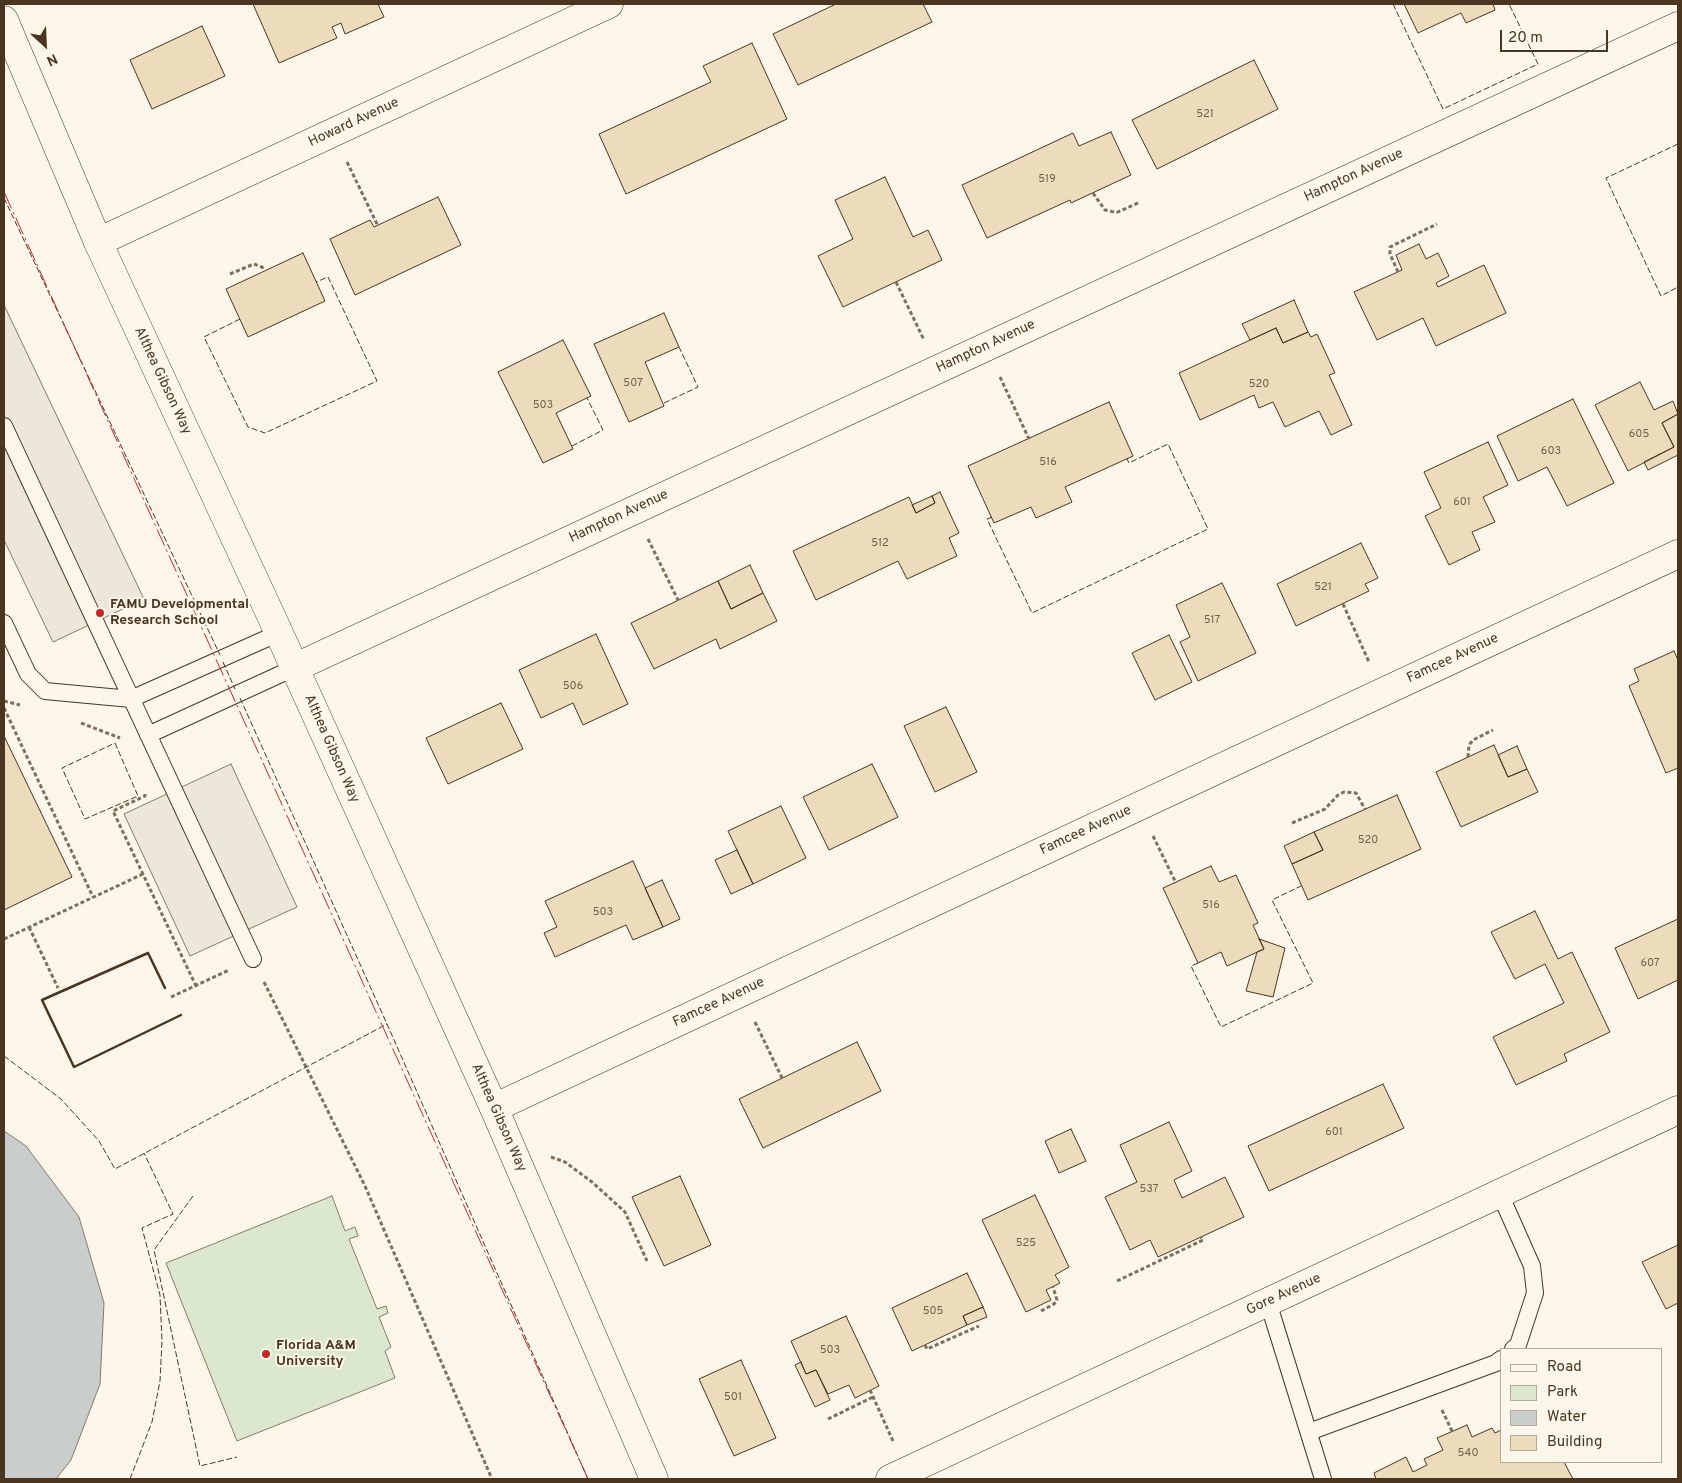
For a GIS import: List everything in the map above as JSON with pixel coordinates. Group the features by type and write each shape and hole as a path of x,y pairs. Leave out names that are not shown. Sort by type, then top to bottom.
{"street":[{"name":"Howard Avenue","path":"98,242 609,4"},
{"name":"Althea Gibson Way","path":"4,20 98,242 279,633 494,1108 654,1479"},
{"name":"Hampton Avenue","path":"294,668 1678,26"},
{"name":"Famcee Avenue","path":"494,1108 1678,554"},
{"name":"Gore Avenue","path":"898,1475 1678,1110"}],"lane":[{"path":"4,426 252,959"},
{"path":"4,623 28,674 44,691 131,699 279,633"},
{"path":"148,735 294,668"},
{"path":"1500,1194 1532,1266 1536,1292 1518,1345 1514,1348"},
{"path":"1268,1302 1323,1479"},
{"path":"1309,1432 1496,1363 1500,1360"}],"path":[{"path":"333,133 378,226"},
{"path":"1093,193 1104,210 1114,212 1140,202"},
{"path":"1398,272 1390,254 1390,247 1437,224"},
{"path":"230,274 254,264 262,267 265,271"},
{"path":"896,282 938,370"},
{"path":"999,374 1029,439"},
{"path":"650,544 678,600"},
{"path":"1343,604 1372,667"},
{"path":"4,701 22,706"},
{"path":"4,708 93,897"},
{"path":"77,721 120,738 123,746"},
{"path":"1468,757 1469,745 1473,740 1493,730"},
{"path":"142,787 145,796 113,812 196,986"},
{"path":"1292,824 1325,809 1338,795 1344,792 1356,793 1365,809"},
{"path":"1139,806 1176,883"},
{"path":"4,939 142,874"},
{"path":"30,927 58,988"},
{"path":"171,997 252,959 365,1186 492,1479"},
{"path":"741,993 782,1078"},
{"path":"548,1156 565,1162 592,1182 625,1212 647,1261"},
{"path":"1117,1281 1202,1240 1201,1237"},
{"path":"1041,1311 1054,1304 1057,1300 1053,1287"},
{"path":"925,1345 927,1349 979,1326"},
{"path":"870,1390 874,1397 898,1475"},
{"path":"828,1418 874,1397"}],"green space":[{"path":"332,1196 345,1231 355,1227 358,1236 349,1239 377,1309 386,1306 388,1313 379,1317 391,1347 385,1351 395,1378 237,1441 166,1263"}],"shaded area":[{"path":"4,305 144,599 53,642 4,540"},
{"path":"231,764 297,907 190,956 124,814"}],"water":[{"path":"4,1131 26,1146 79,1217 104,1303 100,1384 71,1460 56,1479 4,1479"}],"building":[{"path":"253,4 378,4 384,17 345,34 341,23 332,27 337,38 279,63"},
{"path":"836,4 923,4 932,22 798,85 773,34"},
{"path":"1404,4 1493,4 1495,10 1466,23 1461,13 1418,33"},
{"path":"202,26 225,76 152,109 130,60"},
{"path":"752,43 787,119 626,194 599,134 711,82 703,66"},
{"path":"1254,60 1278,109 1157,169 1132,120"},
{"path":"1111,132 1131,175 1071,203 1070,200 987,238 962,185 1073,133 1079,146"},
{"path":"885,177 913,237 928,230 942,260 843,307 818,256 853,239 835,200"},
{"path":"438,197 461,245 355,295 330,239 370,220 374,227"},
{"path":"1419,244 1426,259 1438,253 1449,276 1436,283 1438,287 1484,265 1506,313 1436,346 1423,318 1377,340 1354,292 1402,270 1396,255"},
{"path":"303,253 325,301 248,337 226,289"},
{"path":"1294,300 1308,332 1283,343 1276,328 1250,340 1242,324"},
{"path":"664,313 679,347 645,362 664,406 629,422 594,344"},
{"path":"1276,328 1283,343 1308,332 1311,337 1317,334 1335,373 1329,375 1352,425 1331,435 1319,411 1285,427 1273,402 1259,408 1254,395 1200,420 1179,373"},
{"path":"563,340 591,396 556,413 573,449 543,463 498,372"},
{"path":"1640,382 1654,410 1673,401 1678,414 1662,423 1674,447 1628,471 1595,405"},
{"path":"1573,399 1614,483 1567,506 1547,467 1518,481 1497,436"},
{"path":"1109,402 1133,456 1065,487 1072,502 1036,518 1031,507 994,523 968,466"},
{"path":"1678,414 1678,455 1648,470 1644,462 1674,447 1662,423"},
{"path":"1488,442 1508,485 1483,497 1495,522 1472,532 1480,550 1449,565 1425,516 1441,508 1424,472"},
{"path":"940,492 959,533 949,538 957,556 907,579 898,561 816,600 793,551 909,497 916,513 935,503 932,496"},
{"path":"932,496 935,503 916,513 912,505"},
{"path":"1361,543 1378,578 1365,584 1369,591 1296,626 1277,584"},
{"path":"750,565 763,593 731,609 718,581"},
{"path":"718,581 731,609 763,593 777,621 720,649 716,639 654,669 631,623"},
{"path":"1222,583 1256,653 1198,681 1180,642 1190,637 1176,605"},
{"path":"596,634 628,704 583,725 573,703 541,718 519,670"},
{"path":"1169,635 1192,682 1155,700 1132,653"},
{"path":"1674,651 1678,660 1678,768 1666,773 1629,686 1639,681 1634,669"},
{"path":"501,703 523,749 448,784 426,738"},
{"path":"946,707 977,772 935,792 904,726"},
{"path":"4,736 72,877 4,910"},
{"path":"1494,745 1508,777 1527,769 1538,792 1461,827 1436,772"},
{"path":"1517,746 1527,769 1508,777 1498,755"},
{"path":"872,764 898,817 829,850 803,797"},
{"path":"1397,795 1421,849 1308,900 1292,864 1323,850 1314,832"},
{"path":"781,806 806,858 753,884 728,831"},
{"path":"1314,832 1323,850 1292,864 1284,846"},
{"path":"737,850 753,884 731,894 715,860"},
{"path":"633,861 663,927 633,940 626,925 555,957 544,933 557,927 545,901"},
{"path":"1211,866 1219,882 1236,875 1258,923 1253,925 1264,949 1227,966 1221,952 1198,963 1163,888"},
{"path":"662,880 680,919 663,927 645,888"},
{"path":"1535,911 1558,959 1572,952 1610,1032 1564,1054 1567,1061 1516,1085 1493,1037 1564,1003 1545,964 1515,979 1491,932"},
{"path":"1678,919 1678,980 1638,999 1615,948"},
{"path":"1259,939 1285,948 1273,997 1246,991 1257,952 1264,949"},
{"path":"857,1042 881,1091 763,1148 739,1099"},
{"path":"1383,1084 1404,1128 1269,1191 1248,1146"},
{"path":"1169,1122 1192,1171 1174,1180 1182,1198 1225,1177 1244,1217 1158,1257 1150,1240 1130,1250 1105,1197 1137,1182 1120,1145"},
{"path":"1071,1129 1086,1161 1059,1173 1045,1141"},
{"path":"680,1176 711,1245 664,1266 632,1197"},
{"path":"1035,1195 1069,1267 1055,1275 1060,1283 1046,1290 1051,1300 1026,1312 982,1220"},
{"path":"1678,1245 1678,1303 1666,1309 1642,1262"},
{"path":"967,1273 983,1307 963,1316 967,1325 912,1351 892,1308"},
{"path":"983,1307 987,1317 967,1325 963,1316"},
{"path":"846,1316 879,1386 855,1398 849,1385 828,1394 816,1370 806,1374 791,1341"},
{"path":"741,1360 776,1438 734,1456 699,1379"},
{"path":"801,1362 806,1374 816,1370 830,1400 815,1407 795,1365"},
{"path":"1467,1425 1472,1437 1492,1428 1495,1433 1500,1430 1500,1463 1565,1463 1573,1479 1376,1479 1374,1473 1406,1457 1413,1472 1427,1465 1424,1459 1443,1450 1437,1438"}],"fence":[{"path":"1393,4 1443,109 1538,64 1509,4"},
{"path":"1678,144 1606,178 1661,296 1678,287"},
{"path":"4,198 220,655"},
{"path":"240,319 204,337 248,427 265,433 377,381 328,277 316,282"},
{"path":"664,403 698,387 679,347"},
{"path":"572,446 603,430 587,398"},
{"path":"992,517 987,519 1032,613 1208,529 1168,444 1129,463 1127,459"},
{"path":"223,662 235,689"},
{"path":"240,698 387,1024 588,1479"},
{"path":"115,743 138,796 85,819 62,768 115,743"},
{"path":"1198,963 1191,966 1221,1027 1313,983 1272,900 1301,886"},
{"path":"4,1056 61,1099 99,1141 115,1169 387,1024"},
{"path":"130,1479 152,1422 160,1381 162,1341 160,1295 142,1228 173,1214 144,1153"},
{"path":"193,1196 154,1250 200,1466 237,1457"}],"wall":[{"path":"165,988 148,953 42,1000 74,1067 181,1015"}],"power":[{"path":"4,192 588,1479"}],"place":[{"name":"FAMU Developmental Research School","path":"100,613"},
{"name":"Florida A&M University","path":"266,1354"}]}
